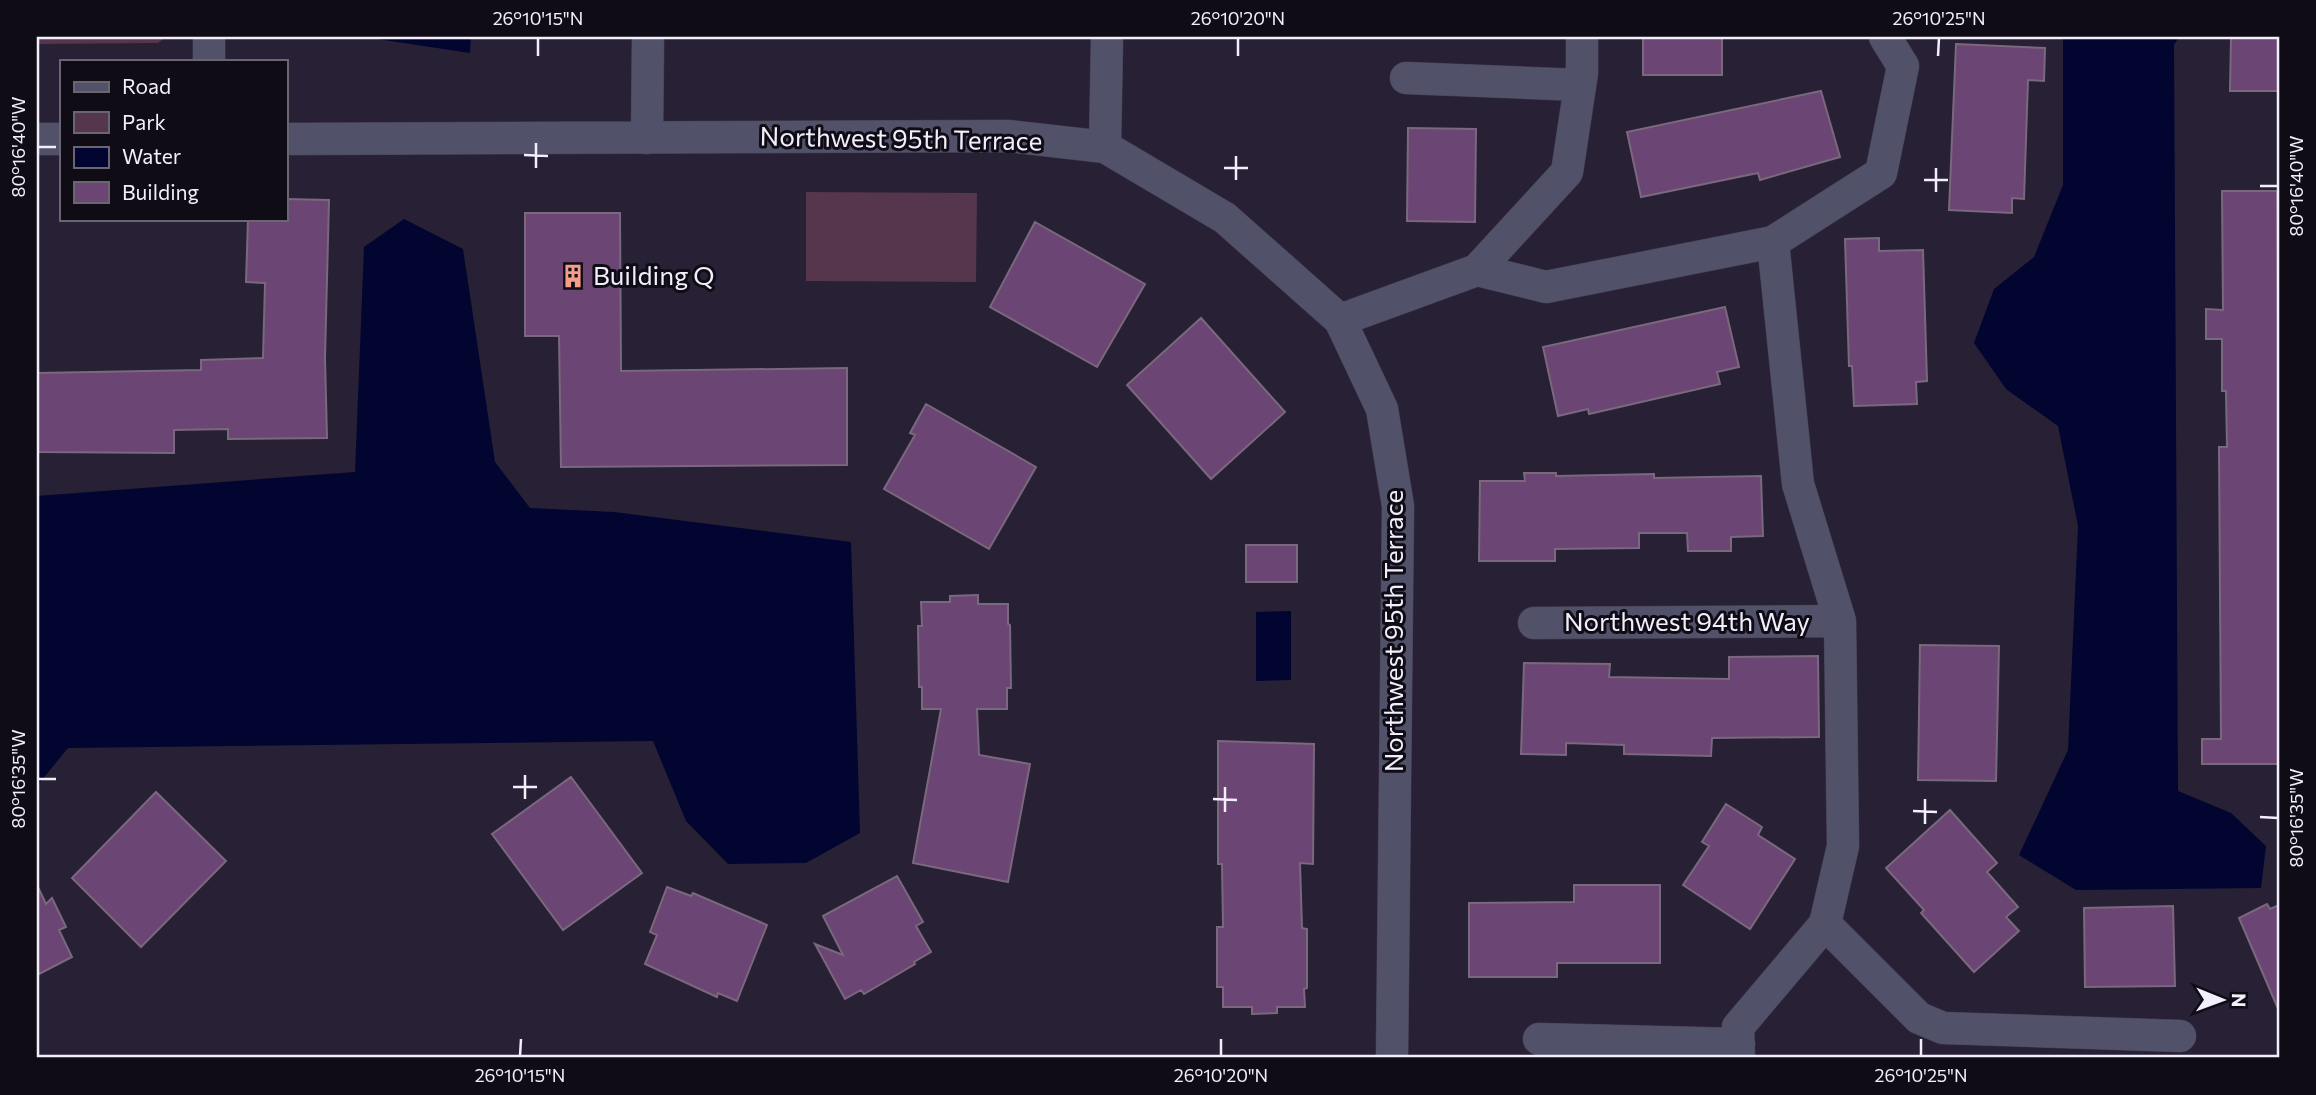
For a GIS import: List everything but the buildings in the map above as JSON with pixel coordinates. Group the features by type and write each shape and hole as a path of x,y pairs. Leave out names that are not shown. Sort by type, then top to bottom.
{"street":[{"path":"209,37 209,60"},
{"path":"647,138 648,37"},
{"path":"1105,147 1107,37"},
{"path":"1340,320 1477,270 1567,172 1582,73 1581,37"},
{"path":"1477,270 1546,287 1773,242 1881,173 1903,66 1885,37"},
{"path":"1406,78 1579,85"},
{"name":"Northwest 95th Terrace","path":"287,139 1008,136 1105,147 1225,218 1340,320 1382,409 1398,506 1392,1058"},
{"path":"37,139 60,139"},
{"path":"1539,1039 1739,1051 1738,1027 1825,924 1843,846 1840,621 1798,484 1773,242"},
{"name":"Northwest 94th Way","path":"1534,623 1840,621"},
{"path":"1825,924 1919,1017 1943,1028 2087,1045 2180,1036"}],"green space":[{"path":"37,37 166,37 158,43 37,44"},
{"path":"806,192 977,193 976,282 806,281"}],"water":[{"path":"364,37 471,37 470,53"},
{"path":"2063,37 2179,37 2174,45 2178,791 2231,813 2266,846 2261,888 2076,890 2019,855 2068,750 2078,526 2058,426 2006,389 1974,343 1994,289 2034,257 2063,185"},
{"path":"404,219 463,249 495,462 530,508 614,512 851,542 860,833 806,863 728,864 686,821 653,741 68,748 37,786 37,496 355,472 364,247"},
{"path":"1291,611 1291,680 1256,681 1256,612"}],"place":[{"name":"Building Q","path":"573,276"}]}
